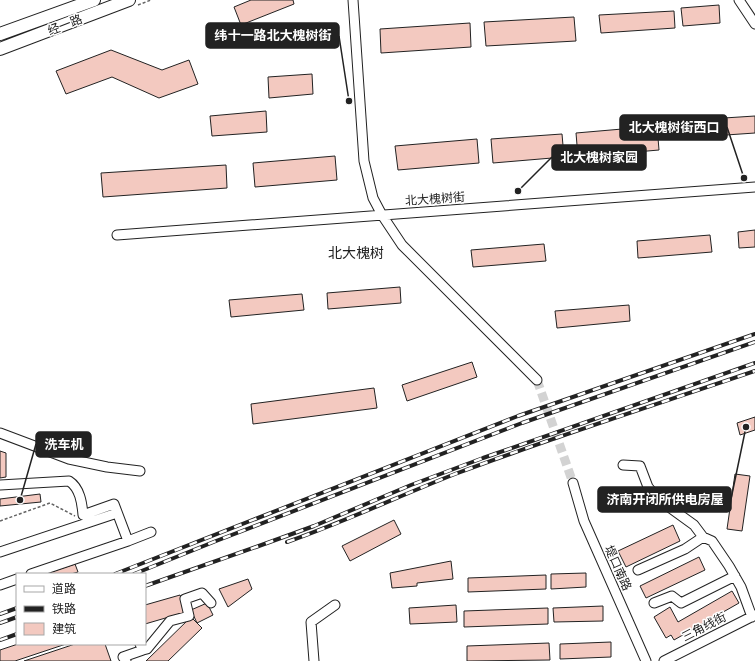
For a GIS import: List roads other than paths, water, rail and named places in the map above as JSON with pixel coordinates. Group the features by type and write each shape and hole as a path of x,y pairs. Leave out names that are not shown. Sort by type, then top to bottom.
{"main road":[{"name":"经一路","path":"0,34 94,0"},
{"name":"经一路","path":"0,49 129,0"}],"street":[{"path":"353,0 364,160 374,198 382,215 402,245 537,380"},
{"path":"739,0 755,24"},
{"name":"北大槐树街","path":"117,235 755,187"},
{"path":"0,433 70,459 107,467 140,471"},
{"path":"623,465 640,466 648,487 658,498 694,525 703,537 712,541 735,576 754,616"},
{"path":"0,485 69,481 74,484 78,491 83,515 114,504 128,541"},
{"name":"堤口南路","path":"573,483 584,520 646,661"},
{"path":"0,552 117,513"},
{"path":"34,573 152,532"},
{"path":"638,570 685,549 703,537"},
{"path":"654,603 672,596 681,603 735,576"},
{"path":"0,585 16,579"},
{"path":"126,661 124,657 142,647 147,649 170,621 189,616 185,599 202,593 211,603"},
{"path":"314,661 311,622 335,605"},
{"name":"三角线街","path":"664,661 754,616"}],"tunnel":[{"path":"537,380 573,483"}],"railway":[{"path":"118,573 518,416 755,334"},
{"path":"136,573 522,423 755,342"},
{"path":"146,586 314,526 411,485 483,458 755,363"},
{"path":"287,542 492,460 755,371"},
{"path":"0,614 16,608"},
{"path":"0,623 16,617"},
{"path":"0,640 16,634"}],"place":[{"name":"纬十一路北大槐树街","path":"349,101"},
{"name":"北大槐树街西口","path":"744,178"},
{"name":"北大槐树家园","path":"518,191"},
{"name":"济南开闭所供电房屋","path":"746,427"},
{"name":"洗车机","path":"20,500"}],"district":[{"name":"北大槐树","path":"356,253"}]}
